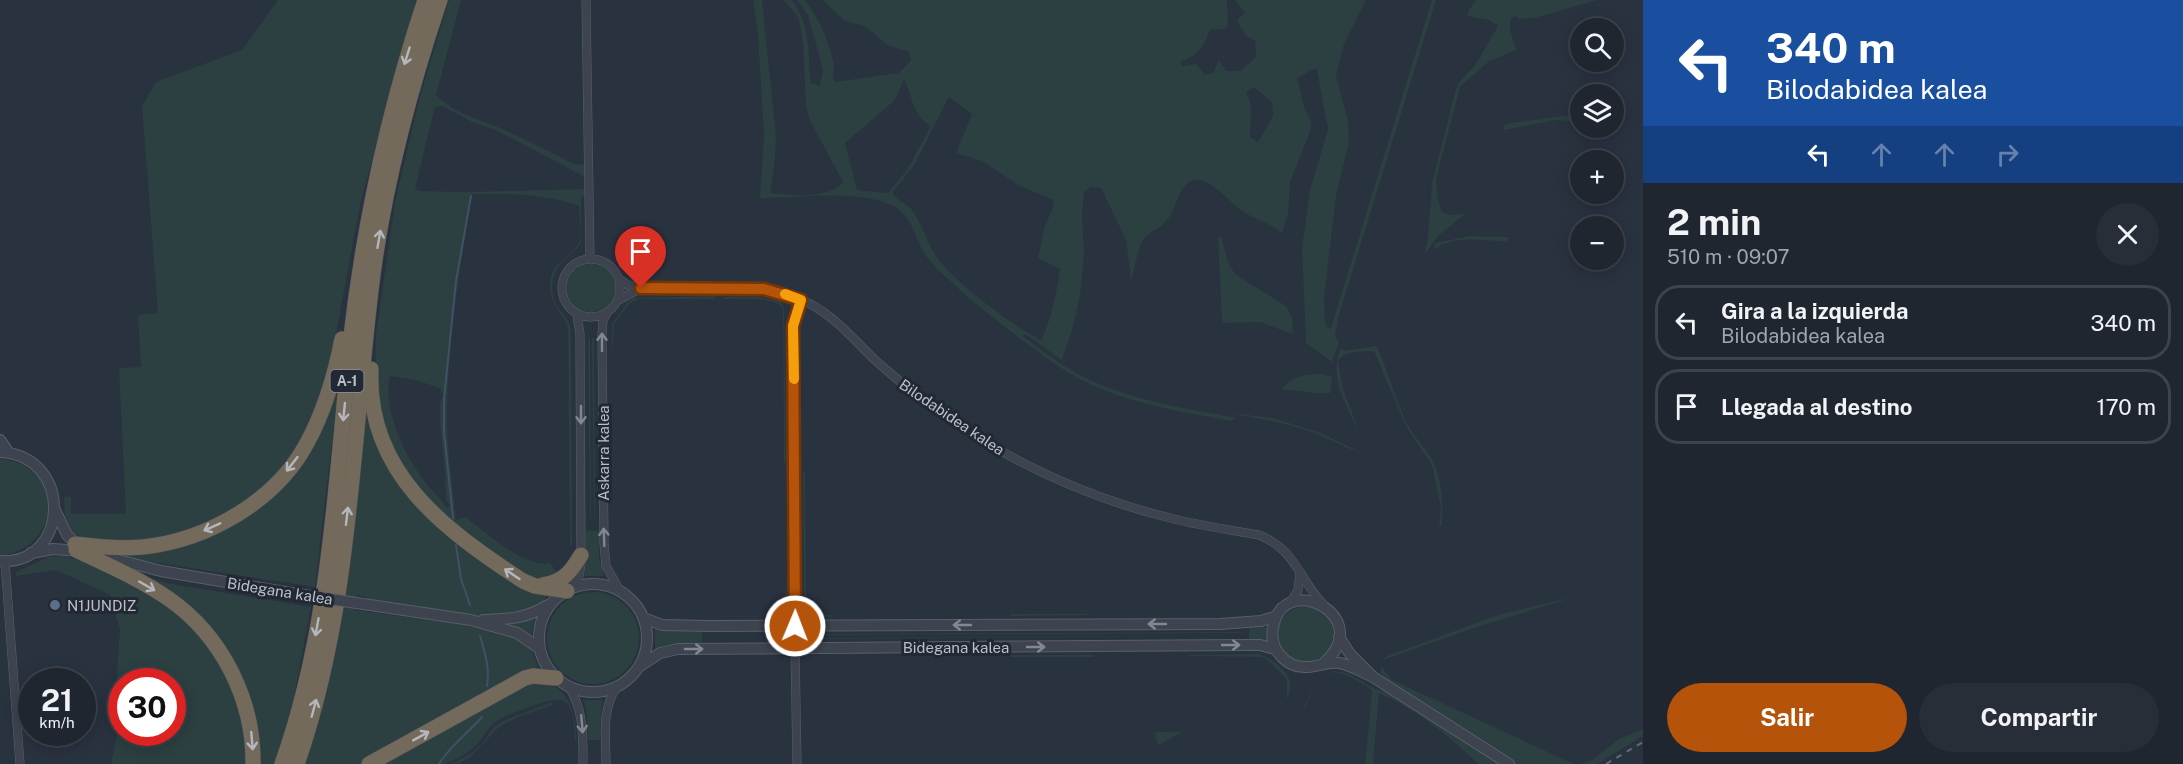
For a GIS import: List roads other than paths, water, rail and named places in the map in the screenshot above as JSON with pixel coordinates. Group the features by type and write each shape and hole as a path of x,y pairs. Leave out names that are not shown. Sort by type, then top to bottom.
{"highway":[{"name":"A-1","path":"282,764 300,706 324,590 350,345 366,230 389,120 425,0"},
{"name":"A-1","path":"297,764 327,655 338,590 372,279 386,200 402,127 440,0"},
{"path":"80,549 144,547 189,537 228,520 278,482 306,445 328,395 366,230"},
{"path":"372,279 374,315 370,380 372,403 380,435 397,471 415,496 441,522 508,571 535,586 567,591"},
{"path":"80,549 148,585 171,600 202,628 228,665 245,705 251,731 253,764"},
{"path":"535,586 561,580 568,575 581,555"},
{"path":"369,764 525,678 534,676 563,683"}],"street":[{"path":"586,0 590,259"},
{"path":"580,260 605,262 619,279 620,290 617,301 607,313 592,317 578,315 564,301 561,291 565,273 580,260"},
{"name":"Bilodabidea kalea","path":"619,279 628,285 641,288 756,289 782,293 801,300 837,322 877,361 923,399 970,432 1013,458 1077,488 1120,504 1184,521 1259,535 1269,539 1288,554 1311,592 1325,606"},
{"name":"Bilodabidea kalea","path":"617,301 641,288"},
{"path":"795,626 793,326 801,300"},
{"name":"Askarra kalea","path":"607,313 603,320 602,335 604,550 606,566 620,591"},
{"name":"Askarra kalea","path":"567,591 579,576 581,555 578,315"},
{"path":"0,440 4,453 24,458 37,467 48,479 54,494 55,510 50,530 31,553"},
{"path":"55,510 67,535 80,549"},
{"name":"Bidegana kalea","path":"2,562 53,549 80,549 153,570 471,620 517,633 539,648"},
{"path":"2,562 20,764"},
{"path":"1300,572 1295,598 1277,616 1273,626 1272,638 1275,649 1281,657 1296,666 1311,667 1324,663 1347,665 1373,677 1509,764"},
{"path":"583,764 582,719 579,706 543,659 539,648 539,629 551,604 567,591 594,584 620,591 634,603 644,618 648,642 640,666 634,674 617,687 610,697 607,707 606,764"},
{"path":"1287,606 1294,602 1310,600 1325,606 1333,614 1338,625 1339,637 1332,656 1324,663"},
{"name":"Bidegana kalea","path":"471,620 518,619 551,604"},
{"name":"Bidegana kalea","path":"644,618 656,624 669,626 795,626 1228,624 1262,621 1277,616"},
{"path":"1339,637 1350,654 1373,677"},
{"name":"Bidegana kalea","path":"640,666 671,649 1253,645 1275,649"},
{"path":"795,648 797,764"},
{"path":"563,683 593,693 617,687"}],"waterway":[{"path":"453,518 444,432 444,399 456,281 471,196"},
{"path":"456,545 461,579 470,605"},
{"path":"480,636 487,667 487,686"},
{"path":"439,764 482,717"}],"railway":[{"path":"1606,764 1643,742"}],"place":[{"name":"N1JUNDIZ","path":"55,605"}]}
